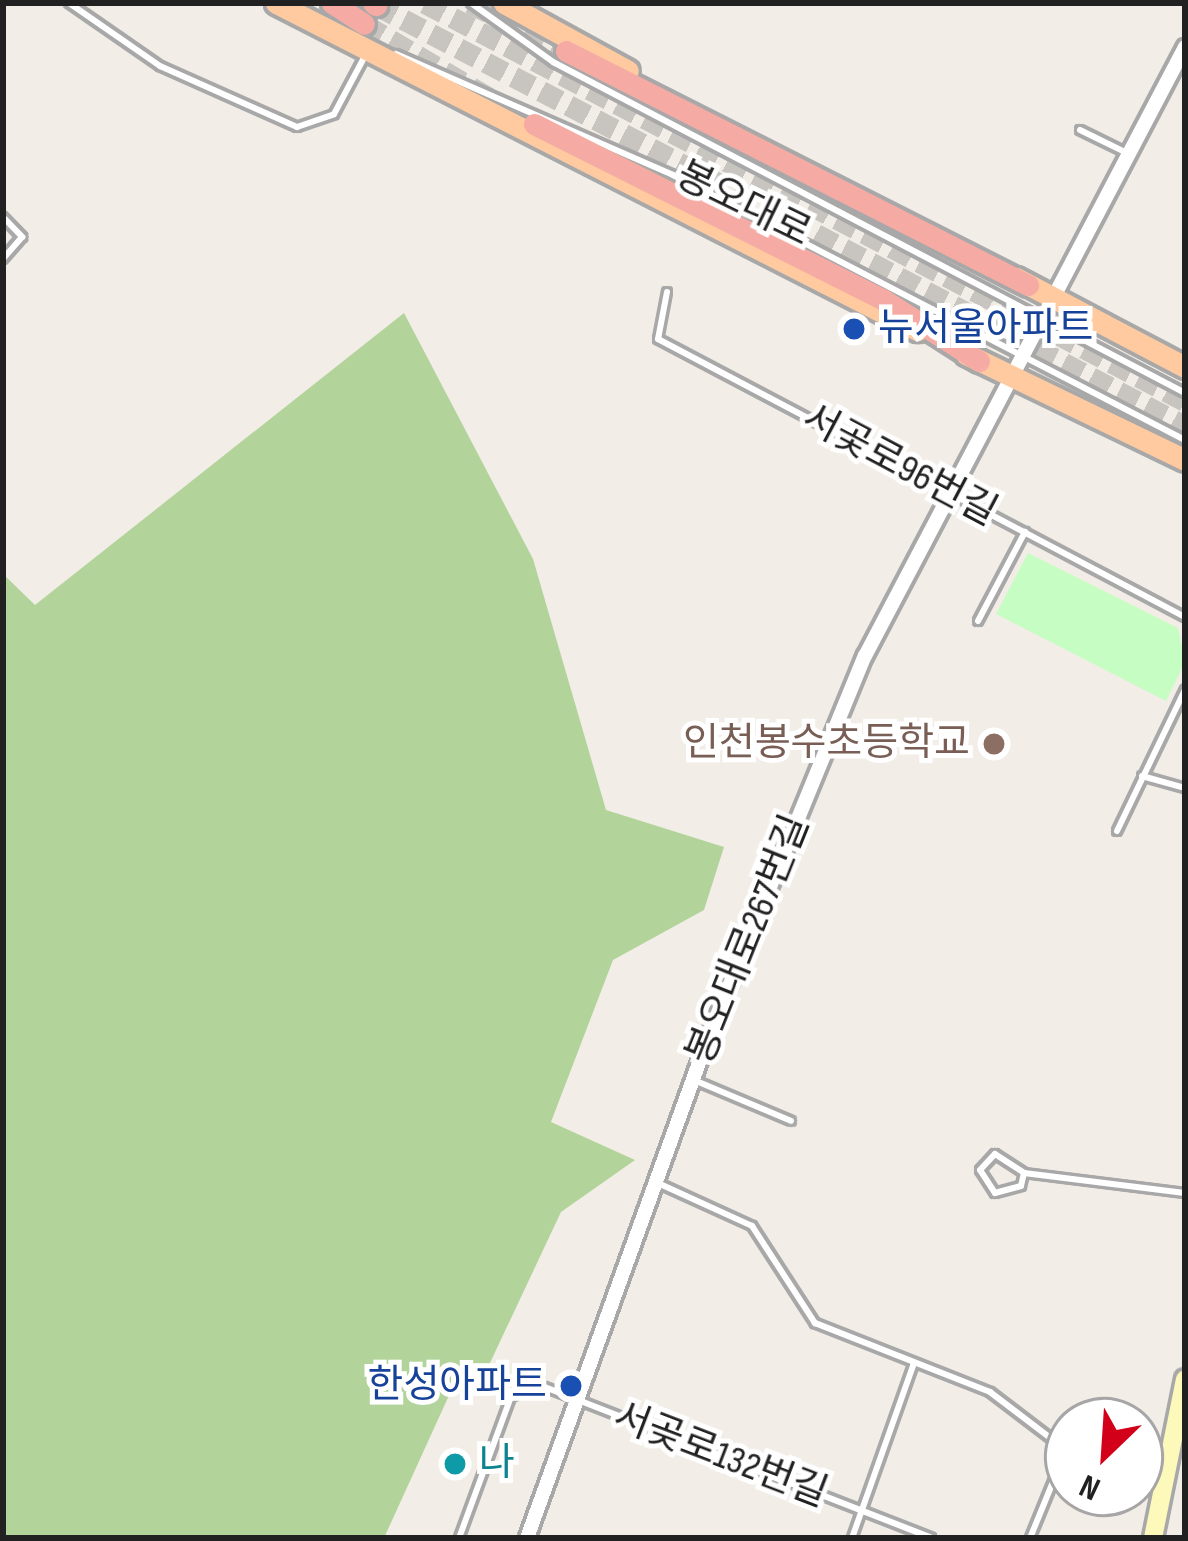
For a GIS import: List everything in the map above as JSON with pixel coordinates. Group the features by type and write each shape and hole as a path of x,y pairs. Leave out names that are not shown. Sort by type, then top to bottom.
{"highway":[{"path":"332,3 371,11"},
{"path":"566,51 1028,285"},
{"path":"533,124 884,300 979,361"}],"main road":[{"name":"봉오대로","path":"276,3 979,361 1185,460"},
{"name":"봉오대로","path":"504,3 1185,367"},
{"path":"1154,1538 1185,1379"}],"street":[{"name":"봉오대로267번길","path":"526,1538 692,1079 865,656 946,491 1185,47"}],"lane":[{"path":"69,3 160,66 297,127 334,114 367,53"},
{"path":"471,3 553,62 1185,393"},
{"path":"346,42 538,112 1022,351 1185,440"},
{"path":"1080,130 1127,153"},
{"path":"3,217 22,237 3,259"},
{"name":"서곷로96번길","path":"667,292 658,339 1185,616"},
{"path":"978,621 1025,532"},
{"path":"1117,830 1185,690"},
{"path":"1142,776 1185,788"},
{"path":"692,1079 791,1121"},
{"path":"1024,1173 1022,1186 995,1193 980,1170 995,1154 1024,1173 1185,1193"},
{"path":"654,1181 752,1226 815,1323 990,1392 1066,1450 1030,1538"},
{"path":"852,1538 914,1363"},
{"name":"서곶로132번길","path":"459,1538 520,1386 576,1401 931,1538"}],"green space":[{"path":"404,313 533,559 606,810 724,847 704,910 613,960 551,1122 635,1160 561,1212 489,1365 451,1391 384,1538 3,1538 3,574 35,605"},
{"path":"1028,553 1178,628 1185,662 1166,701 996,614"}],"tunnel":[{"path":"425,3 1185,401"},
{"path":"470,3 566,51"},
{"path":"376,5 1185,426"},
{"path":"364,24 534,124"}],"place":[{"name":"뉴서울아파트","path":"854,329"},
{"name":"인천봉수초등학교","path":"994,744"},
{"name":"한성아파트","path":"571,1386"},
{"name":"나","path":"455,1464"}]}
